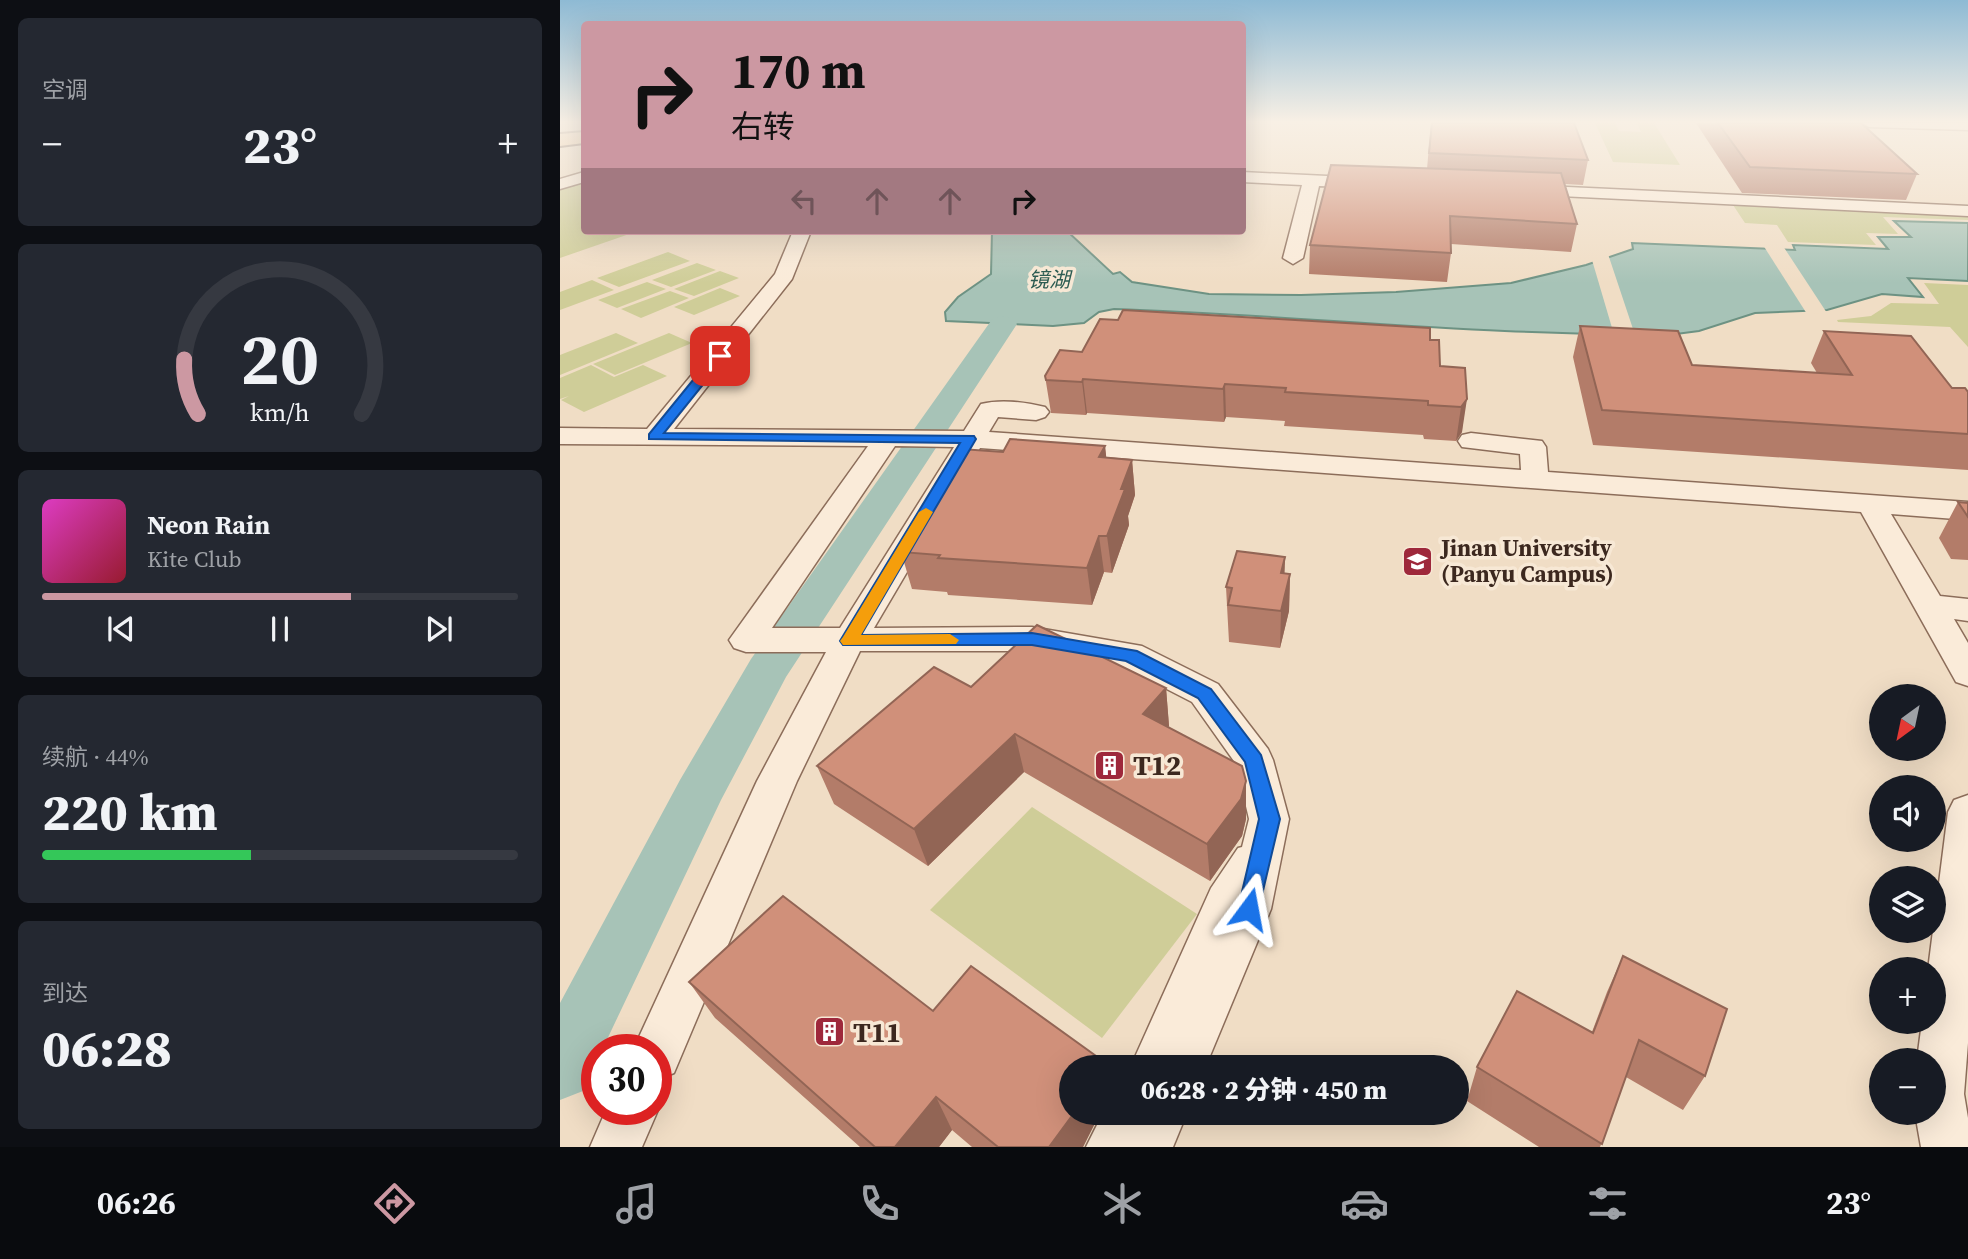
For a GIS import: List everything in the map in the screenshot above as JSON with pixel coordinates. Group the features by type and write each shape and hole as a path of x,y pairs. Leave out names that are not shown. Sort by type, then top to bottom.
{"street":[{"path":"1246,177 1393,184"},
{"path":"560,184 581,178"},
{"path":"1293,258 1312,180"},
{"path":"1514,190 1968,211"},
{"path":"654,437 785,275 800,235"},
{"path":"665,1034 777,781 849,641 960,439 990,409 1036,412"},
{"path":"560,436 960,439 1968,511"},
{"path":"887,439 746,640 1032,639 1130,655 1205,694 1254,760 1269,819 1249,909 1186,1055"},
{"path":"1471,441 1532,447 1535,480"},
{"path":"1871,504 1968,673"},
{"path":"1931,607 1968,610"},
{"path":"1947,1147 1938,1094 1968,811"},
{"path":"1161,1055 1226,902 1264,845"},
{"path":"616,1147 626,1125"},
{"path":"1112,1147 1125,1125"},
{"path":"1147,1147 1156,1125"}],"shaded area":[{"path":"581,177 581,235 626,235 560,258 560,183"},
{"path":"1733,205 1968,216 1968,220 1883,217 1898,234 1866,233 1876,245 1788,242 1777,225 1745,223"},
{"path":"668,252 690,261 619,287 597,278"},
{"path":"697,263 716,270 671,287 652,280"},
{"path":"720,271 739,278 694,296 674,289"},
{"path":"592,280 614,290 560,310 560,292"},
{"path":"647,282 666,289 617,308 598,300"},
{"path":"1924,283 1968,285 1968,347 1950,327 1837,320 1871,316 1891,303 1939,304"},
{"path":"720,288 740,296 694,315 674,307"},
{"path":"670,291 689,298 641,318 621,309"},
{"path":"616,333 638,343 560,375 560,355"},
{"path":"669,333 692,343 615,375 593,364"},
{"path":"591,365 614,377 643,365 667,376 584,412 561,400 569,396 560,399 560,378"},
{"path":"1032,807 1197,914 1102,1038 930,910"}],"water":[{"name":"镜湖","path":"1894,221 1968,223 1968,281 1908,278 1923,297 1882,294 1827,310 1755,313 1699,331 1676,334 1465,329 1114,309 1099,312 1084,323 1053,326 946,321 945,312 958,297 991,274 992,235 1071,235 1113,274 1120,272 1132,282 1209,294 1301,295 1396,292 1511,283 1586,265 1633,249 1632,243 1795,250 1793,245 1888,249 1878,237 1911,237"}],"pier":[{"path":"1763,245 1783,246 1827,313 1807,314"},
{"path":"1608,254 1636,338 1615,338 1592,260"}],"building":[{"path":"1328,177 1562,177 1577,224 1450,216 1451,253 1310,245"},
{"path":"1123,310 1430,328 1430,340 1439,340 1440,366 1465,368 1467,399 1461,407 1428,405 1428,401 1285,392 1286,388 1225,384 1223,389 1083,379 1082,382 1046,380 1045,376 1060,350 1082,352 1100,319 1118,320"},
{"path":"1580,326 1678,331 1692,365 1852,375 1824,331 1911,336 1952,388 1965,388 1968,392 1968,434 1602,410"},
{"path":"1010,439 1105,446 1099,457 1132,460 1121,489 1125,489 1107,536 1099,536 1087,568 938,558 940,555 901,552 953,468 949,468 961,449 1003,452"},
{"path":"1958,502 1968,503 1968,517"},
{"path":"1237,551 1285,557 1281,573 1290,574 1281,611 1228,605 1232,588 1226,587"},
{"path":"1037,625 1166,688 1143,714 1242,766 1246,781 1241,799 1207,844 1015,734 914,829 817,766 934,667 971,687"},
{"name":"T11","path":"783,896 933,1011 971,966 1095,1055 1059,1055 1059,1125 1065,1125 1049,1147 998,1147 936,1097 895,1147 875,1147 689,982"},
{"path":"1623,956 1727,1009 1705,1076 1639,1040 1602,1144 1477,1067 1517,991 1593,1033"}],"waterway":[{"path":"560,1068 698,795 767,670 1003,324"}],"slow traffic":[{"path":"926,512 849,641 950,640"}],"place":[{"name":"Jinan University (Panyu Campus)","path":"1418,561"},
{"name":"T12","path":"1110,765"},
{"name":"T11","path":"830,1032"}],"route":[{"path":"720,356 654,437 970,439 849,641 1032,639 1130,655 1205,694 1254,760 1269,819 1249,909"}]}
